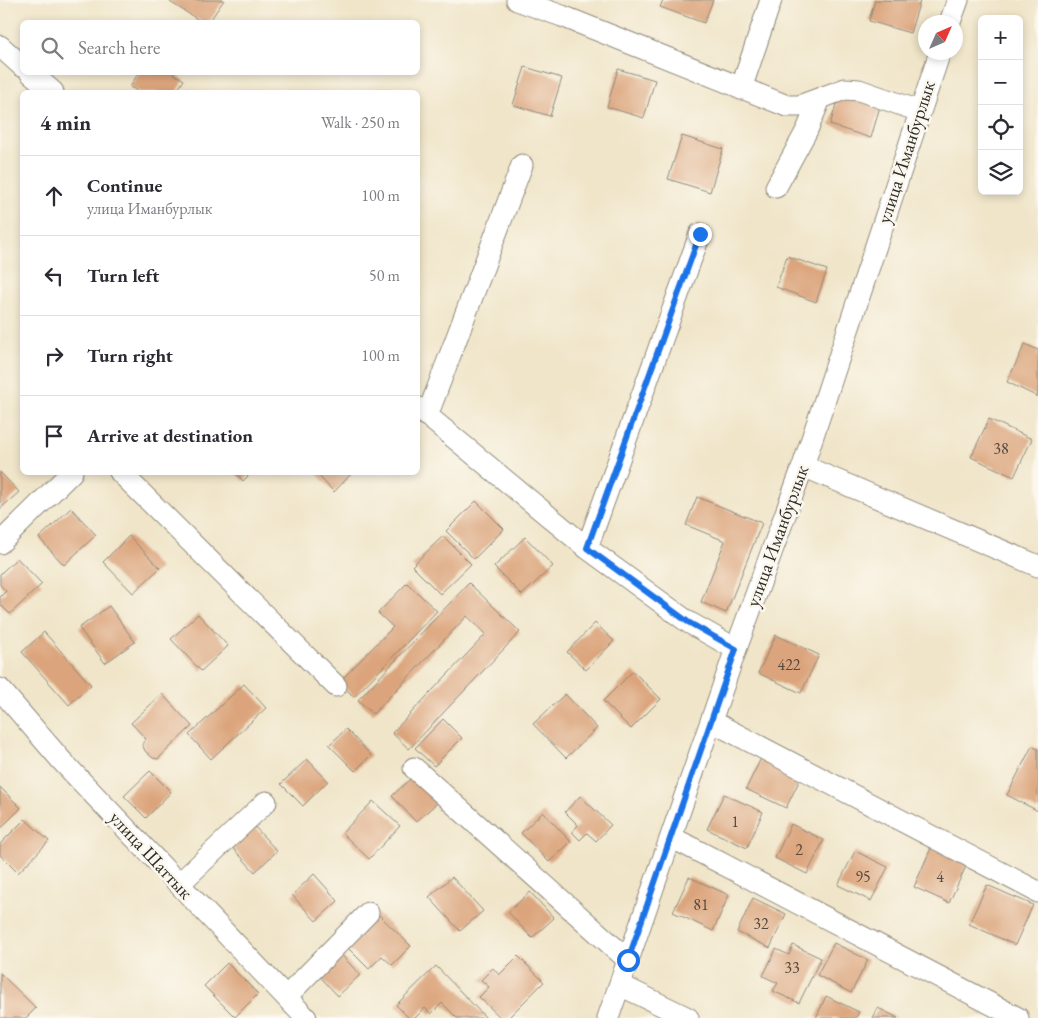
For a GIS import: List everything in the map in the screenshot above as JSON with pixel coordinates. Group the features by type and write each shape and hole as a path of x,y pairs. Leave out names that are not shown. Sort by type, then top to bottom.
{"street":[{"path":"517,0 565,8 741,89 787,106 799,106 845,89 859,90 919,111"},
{"path":"741,89 771,0"},
{"path":"953,15 958,0"},
{"path":"0,46 20,64"},
{"name":"улица Иманбурлык","path":"608,1018 736,649 803,466 937,60"},
{"path":"33,75 51,90"},
{"path":"776,187 807,130 820,99"},
{"path":"522,165 422,412 587,548 688,622 736,649"},
{"path":"587,548 700,234"},
{"path":"803,466 1038,566"},
{"path":"0,543 69,475"},
{"path":"123,475 336,686"},
{"name":"улица Шаттык","path":"0,689 61,760 306,1018"},
{"path":"711,721 1038,892"},
{"path":"414,768 628,960"},
{"path":"179,884 266,802"},
{"path":"671,837 1018,1018"},
{"path":"286,997 368,913"},
{"path":"620,985 688,1018"}],"building":[{"path":"172,0 224,0 210,20 199,20 170,2"},
{"path":"663,0 713,0 704,23 660,7"},
{"path":"875,0 920,1 910,33 869,21"},
{"path":"525,67 562,78 550,116 513,105"},
{"path":"618,69 655,80 644,118 607,107"},
{"path":"137,75 176,75 184,80 177,90 136,90 130,87"},
{"path":"839,94 880,106 871,138 830,125"},
{"path":"682,136 723,149 710,192 668,179"},
{"path":"787,256 827,270 816,302 776,287"},
{"path":"1025,344 1038,350 1038,397 1007,382"},
{"path":"989,419 1032,439 1014,477 971,457"},
{"path":"0,472 19,492 0,509"},
{"path":"238,475 249,475 243,481"},
{"path":"318,475 350,475 334,492"},
{"path":"697,497 762,523 726,613 701,602 725,541 686,525"},
{"path":"476,501 504,529 474,559 446,531"},
{"path":"71,508 96,535 64,565 39,538"},
{"path":"129,536 160,568 133,593 103,562"},
{"path":"443,536 471,564 440,594 412,566"},
{"path":"525,537 553,566 522,595 494,567"},
{"path":"17,558 42,584 10,614 0,604 0,597 6,591 0,585 0,574"},
{"path":"407,583 437,611 354,697 339,682 393,627 378,613"},
{"path":"469,583 520,632 409,749 392,733 486,634 467,616 373,714 358,700"},
{"path":"109,606 135,642 105,663 79,628"},
{"path":"198,614 228,646 201,671 171,639"},
{"path":"595,623 614,641 586,670 567,652"},
{"path":"44,632 91,685 69,705 22,652"},
{"path":"776,635 819,655 801,693 758,673"},
{"path":"633,671 661,699 631,729 603,701"},
{"path":"244,684 266,708 211,759 189,735"},
{"path":"162,694 192,726 158,759 153,758 145,751 143,742 146,739 131,723"},
{"path":"565,694 597,728 566,758 533,724"},
{"path":"443,719 462,738 434,766 415,748"},
{"path":"346,729 371,755 355,771 329,745"},
{"path":"1032,746 1038,749 1038,811 1007,795"},
{"path":"763,754 803,773 786,808 746,789"},
{"path":"307,759 328,781 303,806 281,784"},
{"path":"150,771 171,792 146,818 124,796"},
{"path":"414,775 439,801 416,822 392,796"},
{"path":"0,787 21,808 0,829"},
{"path":"724,794 763,812 747,848 707,829"},
{"path":"580,796 611,825 596,841 587,833 580,840 572,832 578,825 565,812"},
{"path":"373,801 400,826 369,859 342,833"},
{"path":"543,812 571,842 549,862 521,833"},
{"path":"25,819 49,841 18,873 0,855 0,844"},
{"path":"791,824 824,840 807,874 775,858"},
{"path":"253,825 277,851 255,872 231,846"},
{"path":"931,848 967,864 949,903 914,887"},
{"path":"855,851 888,867 871,901 838,885"},
{"path":"314,874 338,901 316,921 292,895"},
{"path":"452,877 483,911 460,931 429,897"},
{"path":"689,877 729,895 713,931 673,912"},
{"path":"987,885 1033,905 1015,945 969,924"},
{"path":"530,892 554,918 532,938 508,912"},
{"path":"753,898 786,914 770,948 737,932"},
{"path":"377,913 411,946 392,965 382,956 369,969 345,945"},
{"path":"834,943 868,960 851,993 817,975"},
{"path":"793,945 821,958 799,1003 773,991 778,983 763,976 776,949 789,955"},
{"path":"336,949 360,975 338,996 314,970"},
{"path":"518,956 544,982 508,1018 501,1018 479,997 489,987 481,980 493,968 499,975"},
{"path":"227,963 258,994 235,1017 204,986"},
{"path":"436,966 486,1018 457,1018 442,1003 431,1014 425,1008 415,1018 409,1018 396,1005"},
{"path":"0,973 36,1008 26,1018 0,1018"},
{"path":"826,996 859,1012 856,1018 816,1018"},
{"path":"878,1008 898,1018 873,1018"}],"route":[{"path":"628,960 736,649 688,622 587,548 700,234"}]}
